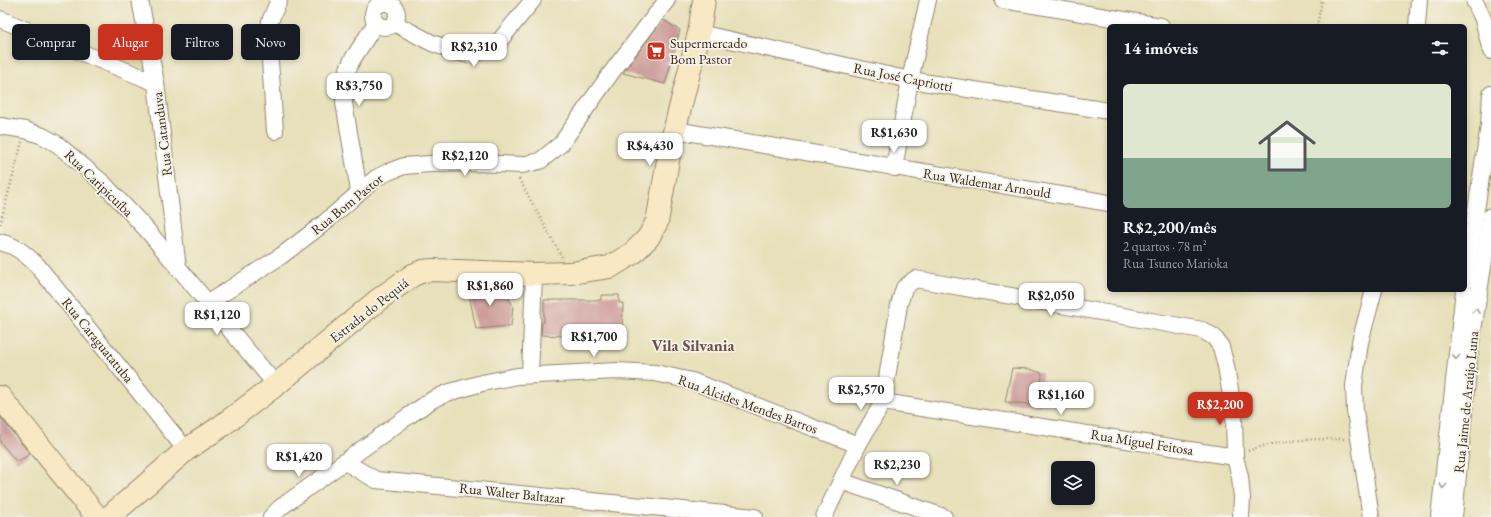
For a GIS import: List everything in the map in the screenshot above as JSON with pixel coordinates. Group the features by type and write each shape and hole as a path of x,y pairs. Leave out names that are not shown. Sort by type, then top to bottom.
{"main road":[{"name":"Estrada do Pequiá","path":"109,517 186,450 220,427 276,385 378,300 413,275 423,271 433,270 571,274 610,267 633,253 648,238 657,222 675,130 699,33 704,0"},
{"path":"0,396 97,517"}],"street":[{"name":"Rua Catanduva","path":"140,0 156,83 178,269"},
{"path":"275,131 268,33 270,21 279,0"},
{"path":"394,23 432,43 469,55 496,45 533,0"},
{"name":"Rua Bom Pastor","path":"208,303 281,256 323,224 359,191 376,178 404,166 477,163 522,165 540,161 561,144 611,73 667,0"},
{"path":"894,168 910,80 928,0"},
{"path":"1003,0 1149,24"},
{"path":"1417,24 1419,0"},
{"path":"1474,0 1483,19 1491,51"},
{"path":"359,191 344,104 348,69 373,11 380,3 394,2 397,15 394,23 387,27 379,26 373,11"},
{"path":"0,20 156,83"},
{"name":"Rua José Capriotti","path":"699,33 910,80 1107,111"},
{"path":"1467,269 1489,126 1491,94"},
{"name":"Rua Caripicuíba","path":"0,126 25,130 43,136 57,144 103,183 147,230 276,385"},
{"name":"Rua Waldemar Arnould","path":"675,130 1107,203"},
{"name":"Rua Jaime de Araújo Luna","path":"1454,517 1470,349 1491,216"},
{"name":"Rua Caraguatatuba","path":"0,242 12,245 24,253 37,265 186,450"},
{"path":"530,375 534,274"},
{"path":"824,517 858,445 883,402 899,305 904,288 915,279 1202,330 1214,337 1221,347 1226,366 1234,414 1235,457 1240,477 1242,498 1241,517"},
{"path":"1371,517 1359,438 1354,386 1360,342 1373,292"},
{"name":"Rua Jaime de Araújo Luna","path":"1439,517 1464,292"},
{"name":"Rua Alcides Mendes Barros","path":"271,517 281,507 432,400 446,393 482,383 517,376 617,371 655,373 692,381 858,445"},
{"name":"Rua Miguel Feitosa","path":"883,402 1235,457"},
{"name":"Rua Walter Baltazar","path":"345,462 376,480 755,517"},
{"path":"841,481 944,517"}],"path":[{"path":"1317,24 1322,0"},
{"path":"0,224 25,130"},
{"path":"510,164 571,274"},
{"path":"1235,457 1264,445 1310,439 1359,438"}],"building":[{"name":"Supermercado Bom Pastor","path":"663,20 680,30 665,84 623,73"},
{"path":"467,284 503,287 513,306 511,326 476,329"},
{"path":"601,295 619,295 619,303 623,303 622,330 565,333 564,336 541,335 542,322 544,322 544,300 601,300"},
{"path":"1012,368 1029,369 1042,373 1040,405 1005,402"},
{"path":"0,417 30,454 17,462 0,442"}],"place":[{"name":"Supermercado Bom Pastor","path":"656,51"}],"district":[{"name":"Vila Silvania","path":"693,345"}]}
